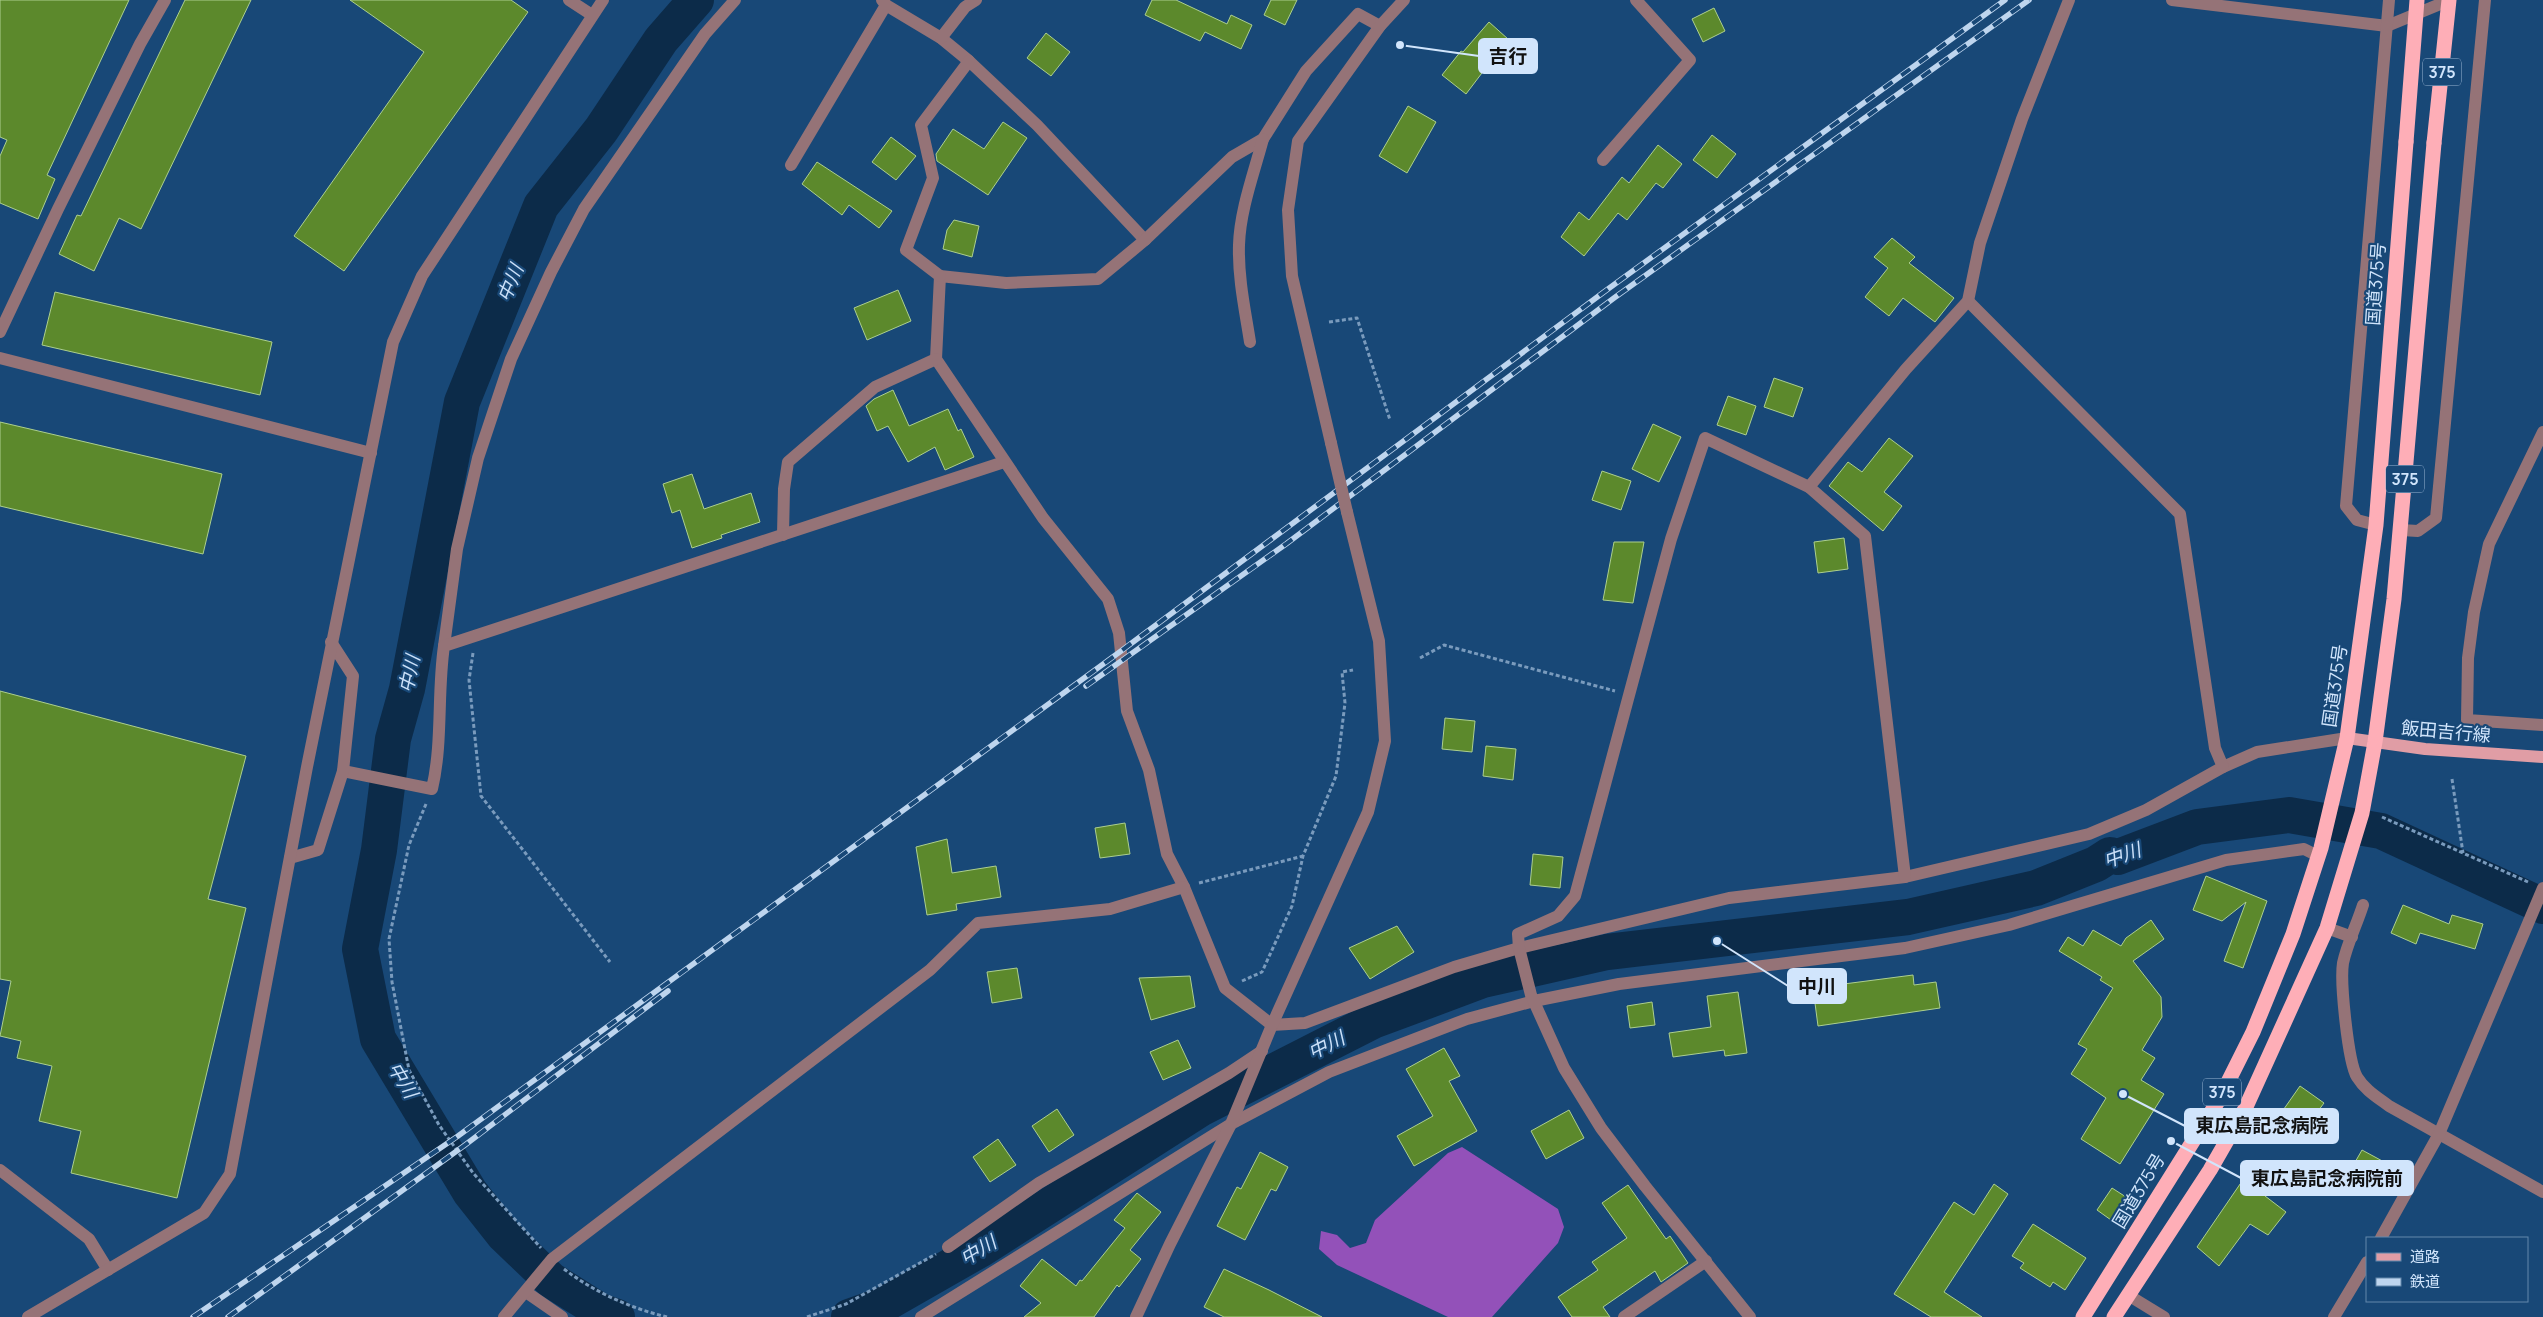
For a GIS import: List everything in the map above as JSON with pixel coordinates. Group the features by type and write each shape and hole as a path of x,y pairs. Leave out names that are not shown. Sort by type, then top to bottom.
{"highway":[{"name":"国道375号","path":"2083,1317 2220,1098 2249,1040 2294,934 2320,852 2346,738 2376,525 2417,0"},
{"name":"375","path":"2114,1317 2210,1170 2245,1109 2327,928 2362,813 2375,742 2401,530 2424,239 2450,0"}],"main road":[{"name":"飯田吉行線","path":"2346,738 2426,749 2543,757"}],"street":[{"path":"0,332 58,209 140,44 165,0"},
{"path":"569,0 592,15"},
{"path":"28,1317 204,1213 230,1174 331,642 393,342 422,276 603,0"},
{"path":"349,773 432,789 439,762 441,669 459,540 478,458 511,359 551,272 584,210 705,34 735,0"},
{"path":"941,38 965,7 976,0"},
{"path":"1136,1317 1170,1244 1231,1124 1272,1025 1368,812 1385,741 1379,641 1330,443 1292,276 1288,210 1298,141 1380,26 1404,0"},
{"path":"1603,160 1690,60 1636,0"},
{"path":"1809,487 1906,369 1968,300 1980,243 2022,119 2069,0"},
{"path":"2172,0 2387,26 2450,0"},
{"path":"2376,525 2357,520 2346,506 2389,0"},
{"path":"2401,530 2418,531 2436,518 2485,0"},
{"path":"791,165 884,3 941,38 969,61 1037,125 1145,240"},
{"path":"1250,342 1242,297 1239,245 1246,199 1263,139 1306,71 1358,14 1380,26"},
{"path":"969,61 921,125 933,178 906,250 940,276 1006,284 1098,279 1145,240 1232,157 1263,139"},
{"path":"940,276 936,359 1043,518 1108,599 1119,633 1127,711 1148,770 1167,854 1184,887 1226,988 1272,1025 1305,1023 1454,966 1520,954 1729,898 1905,877 2089,834 2146,810 2223,767 2258,752 2346,738"},
{"path":"1968,300 2180,514 2215,748 2223,767"},
{"path":"0,358 371,453"},
{"path":"782,535 784,489 788,462 875,387 936,359"},
{"path":"2543,432 2488,544 2474,612 2468,658 2466,720 2543,725"},
{"path":"1750,1317 1601,1128 1564,1068 1533,998 1520,954 1518,934 1558,916 1575,896 1671,539 1705,438 1809,487 1865,536 1905,877"},
{"path":"444,646 1004,462"},
{"path":"290,858 318,850 349,773 353,676 331,642"},
{"path":"921,1317 1231,1124 1329,1072 1467,1019 1533,998 1619,984 1905,948 2009,925 2226,860 2304,849 2320,852"},
{"path":"504,1317 529,1289 550,1261 930,970 978,923 1110,909 1184,887"},
{"path":"2382,1237 2439,1134 2542,891"},
{"path":"2364,905 2352,936 2341,976 2350,1059 2356,1076 2366,1089 2388,1106 2543,1192"},
{"path":"2327,928 2352,936"},
{"path":"948,1247 1039,1184 1229,1072 1262,1050"},
{"path":"0,1170 89,1238 108,1270"},
{"path":"1624,1317 1706,1261"},
{"path":"2334,1317 2366,1264"},
{"path":"529,1289 562,1317"},
{"path":"2128,1295 2164,1317"}],"path":[{"path":"1329,322 1356,318 1390,420"},
{"path":"472,637 474,658 469,680 481,796 610,962"},
{"path":"1420,658 1444,645 1628,694"},
{"path":"1226,988 1262,972 1292,906 1303,856 1336,776 1345,702 1342,672 1353,670"},
{"path":"2452,779 2463,854"},
{"path":"432,789 409,845 389,939 392,982 410,1070 439,1125 473,1173 550,1261 579,1280 618,1301 667,1317"},
{"path":"2382,817 2542,891"},
{"path":"1184,887 1303,856"},
{"path":"807,1317 846,1304 948,1247"}],"shaded area":[{"path":"1462,1147 1558,1209 1564,1227 1558,1243 1492,1317 1448,1317 1337,1265 1319,1249 1321,1231 1337,1235 1350,1248 1366,1243 1375,1220 1448,1153"}],"building":[{"path":"0,0 129,0 47,175 55,179 38,219 0,203 0,156 7,140 0,137"},
{"path":"185,0 251,0 141,229 119,218 94,271 59,254 77,215 81,216"},
{"path":"350,0 511,0 528,12 344,271 294,236 424,52"},
{"path":"1152,0 1176,0 1227,24 1231,15 1252,25 1241,49 1205,32 1200,41 1145,15"},
{"path":"1271,0 1297,0 1285,25 1264,15"},
{"path":"1714,8 1725,31 1703,42 1692,19"},
{"path":"1489,22 1508,39 1483,68 1485,69 1466,94 1442,75 1461,51 1463,52"},
{"path":"1046,33 1070,52 1051,76 1027,58"},
{"path":"1408,106 1436,122 1407,173 1379,156"},
{"path":"1003,122 1027,138 988,195 937,161 936,154 953,129 984,149"},
{"path":"1712,135 1736,154 1717,178 1693,160"},
{"path":"891,137 916,156 896,180 872,162"},
{"path":"1658,145 1682,164 1663,188 1656,183 1627,220 1618,213 1584,256 1561,237 1579,212 1589,220 1622,177 1629,183"},
{"path":"817,162 892,211 879,228 849,205 842,215 802,184"},
{"path":"954,220 979,226 972,257 943,249 947,230"},
{"path":"1892,238 1915,257 1909,263 1954,298 1935,322 1903,298 1889,316 1865,297 1888,268 1874,257"},
{"path":"898,290 911,321 867,340 854,308"},
{"path":"55,292 272,342 260,395 42,345"},
{"path":"1774,378 1803,388 1793,417 1764,407"},
{"path":"893,390 909,426 948,409 958,431 961,429 974,457 945,470 935,447 908,462 888,426 877,431 866,406 874,399"},
{"path":"1728,396 1756,406 1746,435 1717,425"},
{"path":"0,422 222,474 203,554 0,506"},
{"path":"1653,424 1681,437 1659,482 1632,469"},
{"path":"1889,438 1913,456 1884,492 1902,506 1883,531 1829,486 1848,462 1862,472"},
{"path":"1602,471 1631,481 1621,510 1592,500"},
{"path":"692,474 704,509 751,493 760,522 721,535 722,538 692,548 680,510 672,513 663,484"},
{"path":"1844,538 1848,569 1818,573 1814,542"},
{"path":"1614,542 1644,542 1633,603 1603,600"},
{"path":"0,691 246,756 208,899 246,908 177,1198 71,1173 81,1131 39,1121 52,1066 17,1058 21,1041 0,1036 11,981 0,979"},
{"path":"1445,718 1475,721 1472,752 1442,749"},
{"path":"1486,746 1516,749 1513,780 1483,776"},
{"path":"1125,823 1130,854 1100,858 1095,828"},
{"path":"947,839 952,873 996,866 1001,897 956,904 957,910 927,915 916,847"},
{"path":"1533,854 1563,857 1560,888 1530,885"},
{"path":"2206,876 2267,901 2243,968 2224,961 2246,902 2222,921 2193,910"},
{"path":"2403,905 2449,924 2452,915 2483,924 2475,949 2420,933 2416,944 2391,933"},
{"path":"2151,920 2164,939 2133,961 2161,997 2162,1017 2142,1050 2155,1058 2141,1080 2164,1094 2120,1164 2081,1139 2106,1098 2071,1074 2087,1049 2078,1044 2113,988 2100,980 2102,977 2059,951 2068,937 2083,946 2093,930 2121,946 2126,938"},
{"path":"1397,926 1414,952 1370,979 1349,948"},
{"path":"1017,968 1022,998 992,1003 987,972"},
{"path":"1913,975 1914,985 1936,982 1940,1008 1818,1026 1813,988"},
{"path":"1190,976 1195,1007 1151,1020 1139,978"},
{"path":"1738,992 1747,1053 1725,1056 1724,1050 1673,1057 1669,1033 1711,1027 1707,996"},
{"path":"1652,1002 1655,1025 1630,1028 1627,1006"},
{"path":"1178,1040 1191,1068 1163,1080 1150,1052"},
{"path":"1444,1048 1460,1076 1449,1081 1477,1131 1414,1166 1397,1136 1433,1116 1406,1069"},
{"path":"2300,1086 2324,1103 2295,1142 2272,1126"},
{"path":"1057,1109 1074,1135 1049,1152 1032,1126"},
{"path":"1569,1110 1584,1138 1546,1159 1531,1131"},
{"path":"998,1139 1016,1165 990,1182 973,1157"},
{"path":"2362,1150 2386,1163 2370,1191 2346,1178"},
{"path":"1260,1152 1288,1167 1276,1191 1271,1189 1245,1240 1217,1226 1237,1187 1241,1189"},
{"path":"2249,1171 2272,1184 2265,1196 2286,1212 2268,1235 2250,1224 2219,1266 2197,1247"},
{"path":"1994,1184 2008,1194 1944,1292 1982,1317 1931,1317 1894,1294 1954,1202 1974,1215"},
{"path":"1628,1185 1666,1239 1670,1236 1688,1263 1661,1282 1655,1271 1603,1307 1610,1317 1572,1317 1558,1297 1598,1270 1592,1262 1627,1238 1602,1203"},
{"path":"2112,1188 2126,1197 2111,1220 2097,1210"},
{"path":"1137,1193 1161,1212 1130,1250 1141,1259 1119,1287 1117,1285 1094,1317 1024,1317 1041,1303 1020,1286 1042,1259 1076,1286 1125,1228 1114,1220"},
{"path":"2033,1224 2086,1258 2065,1290 2053,1282 2050,1287 2020,1268 2024,1263 2012,1256"},
{"path":"1224,1269 1322,1317 1224,1317 1204,1307"}],"waterway":[{"name":"中川","path":"617,1317 600,1311 551,1280 504,1235 470,1192 378,1039 360,949 379,850 393,739 407,689 462,402 541,206 601,130 661,40 696,0"},
{"name":"中川","path":"849,1317 883,1305 981,1249 1200,1109 1373,1021 1483,980 1607,952 1908,917 2036,888 2096,864 2110,855 2118,857 2197,827 2289,815 2381,831 2543,906"}],"railway":[{"path":"193,1317 458,1136 1121,651 1608,289 2005,0"},
{"path":"1086,686 1286,544 1614,298 2029,0"},
{"path":"228,1317 465,1145 668,991"}],"place":[{"name":"吉行","path":"1400,45"},
{"name":"中川","path":"1717,941"},
{"name":"東広島記念病院","path":"2123,1094"},
{"name":"東広島記念病院前","path":"2171,1141"}]}
